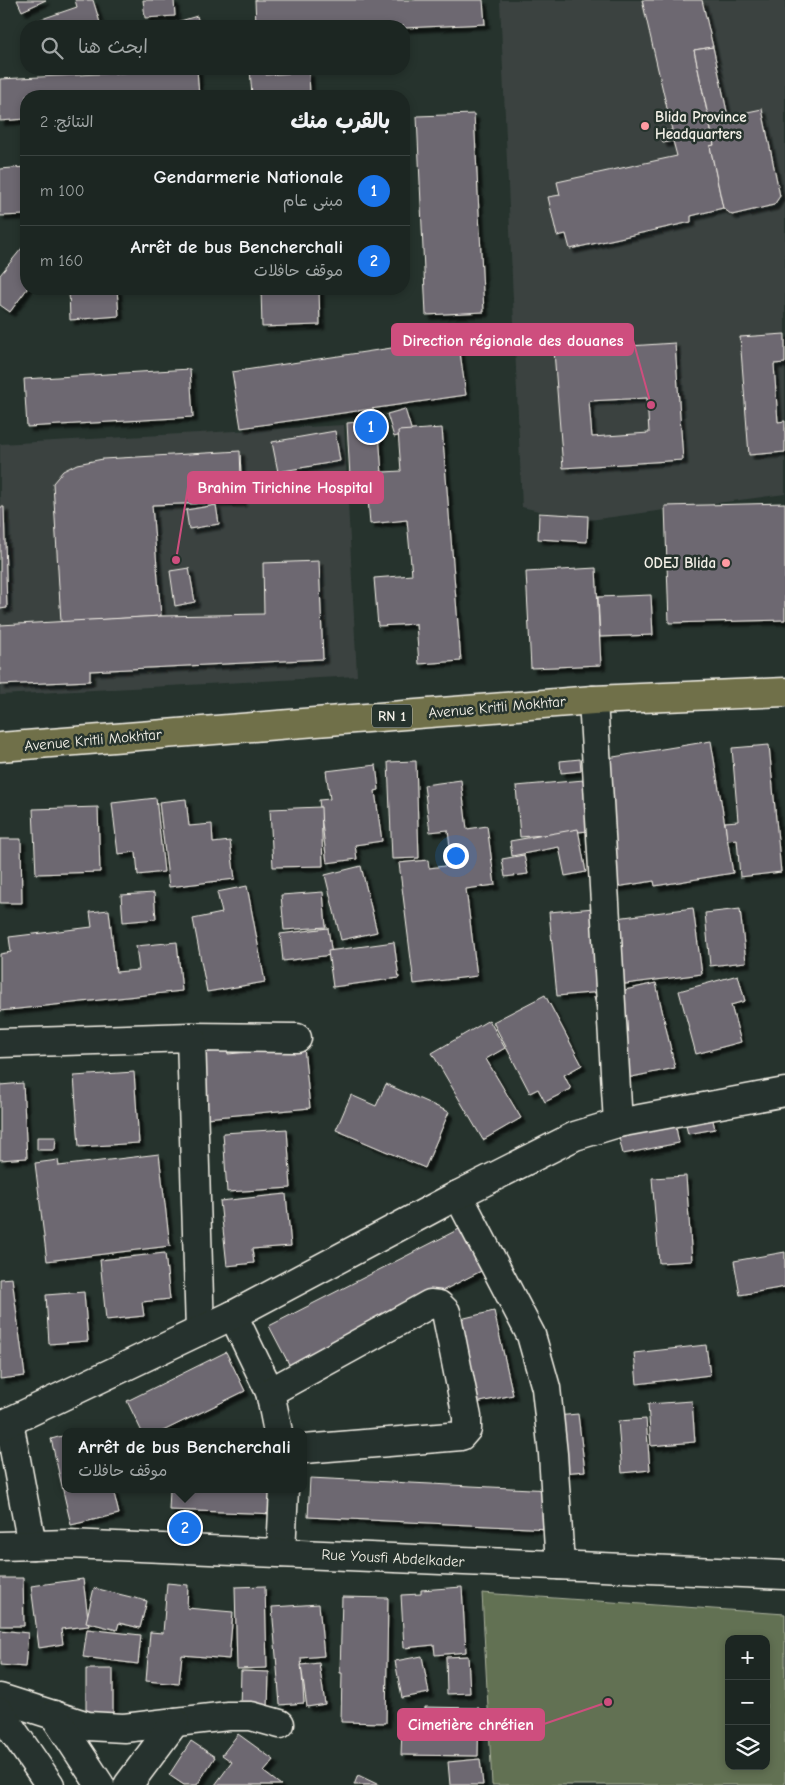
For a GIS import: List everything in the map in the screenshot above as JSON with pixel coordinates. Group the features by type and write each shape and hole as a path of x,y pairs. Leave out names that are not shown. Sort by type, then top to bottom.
{"main road":[{"name":"Avenue Kritli Mokhtar","path":"0,747 593,700 785,692"}],"street":[{"path":"593,700 618,1123"},
{"path":"191,1036 200,1331"},
{"path":"0,1043 191,1036 297,1038"},
{"path":"32,1545 4,1424 233,1315 458,1195 574,1136 618,1123 785,1092"},
{"path":"458,1195 532,1335 546,1388 553,1454 560,1565"},
{"path":"270,1392 430,1304 439,1305 446,1312 467,1417 467,1429 461,1436 307,1449"},
{"path":"233,1315 270,1392 277,1428"},
{"path":"281,1553 284,1493"},
{"name":"Rue Yousfi Abdelkader","path":"0,1546 69,1544 785,1575"},
{"path":"0,1698 88,1726 124,1728 228,1716 252,1716 280,1724"},
{"path":"0,1712 50,1785"},
{"path":"54,1715 100,1785"},
{"path":"128,1785 175,1722"}],"shaded area":[{"path":"500,0 785,0 785,494 582,521 522,507"},
{"path":"344,425 357,676 0,695 0,444"}],"green space":[{"path":"482,1593 785,1614 785,1785 492,1785"}],"building":[{"path":"17,0 46,0 22,11"},
{"path":"75,0 93,0 99,20 39,20 77,7"},
{"path":"143,0 174,0 175,16 145,18"},
{"path":"255,0 483,0 485,24 410,28 410,20 256,20"},
{"path":"642,0 702,0 713,47 694,50 714,145 710,146 723,208 691,216 691,222 570,249 566,234 557,236 548,197 560,195 557,182 677,156 673,141 663,143 660,132 672,130"},
{"path":"197,16 198,20 184,20"},
{"path":"713,47 728,116 709,120 694,50"},
{"path":"79,75 197,75 199,90 20,90 20,119 0,121 0,79"},
{"path":"250,75 309,75 310,90 252,90"},
{"path":"762,109 780,196 774,205 732,215 723,208 710,146 714,145 709,120"},
{"path":"474,114 484,312 426,315 417,116"},
{"path":"20,167 20,215 0,216 0,169"},
{"path":"20,250 20,295 23,295 10,312 0,305 0,275"},
{"path":"69,295 117,295 119,316 70,320"},
{"path":"261,295 319,295 320,325 262,327"},
{"path":"785,334 785,363 774,364 778,422 785,421 785,452 749,455 740,337"},
{"path":"458,338 466,395 241,428 232,372"},
{"path":"675,343 683,460 563,468 554,351","holes":["647,398 649,433 592,437 589,401"]},
{"path":"190,369 193,417 27,427 24,379"},
{"path":"405,409 412,432 394,437 387,414"},
{"path":"378,420 382,474 350,477 347,423"},
{"path":"442,428 461,661 419,664 416,624 378,626 374,578 412,575 407,520 370,524 366,473 401,471 398,431"},
{"path":"335,431 340,461 278,472 272,442"},
{"path":"240,451 242,502 152,505 161,616 61,622 53,483 63,471 77,464 103,459"},
{"name":"ODEJ Blida","path":"785,503 785,620 669,623 665,506"},
{"path":"216,505 219,524 189,529 186,510"},
{"path":"0,507 4,507 7,608 0,609"},
{"path":"539,513 588,516 587,542 538,539"},
{"path":"319,561 323,659 90,671 90,681 0,685 0,625 161,616 264,614 263,563"},
{"path":"189,568 195,602 175,606 170,571"},
{"path":"596,568 601,665 531,668 526,572"},
{"path":"651,595 653,635 600,637 598,597"},
{"path":"711,741 733,873 655,886 654,881 610,888 589,761"},
{"path":"769,745 781,872 740,877 737,839 727,840 725,822 738,821 732,748"},
{"path":"580,759 581,771 561,773 560,761"},
{"path":"416,761 419,858 392,859 388,762"},
{"path":"376,765 379,790 375,791 382,841 355,845 357,859 327,863 319,800 330,799 326,771"},
{"path":"461,780 467,829 487,826 495,885 466,889 477,976 414,984 399,863 428,860 429,868 452,865 448,830 430,832 424,785"},
{"path":"584,780 589,831 520,837 516,786"},
{"path":"156,798 164,872 138,875 136,852 118,854 112,803"},
{"path":"186,799 189,826 212,824 213,843 230,841 235,879 169,887 159,802"},
{"path":"98,807 100,872 36,874 33,809"},
{"path":"321,807 323,866 273,867 270,809"},
{"path":"578,829 586,872 565,876 559,847 512,856 510,841"},
{"path":"0,839 21,839 22,903 0,903"},
{"path":"524,855 528,874 505,877 502,859"},
{"path":"361,866 377,932 341,940 325,875"},
{"path":"247,886 265,982 207,992 193,919 222,913 217,892"},
{"path":"323,892 326,927 284,930 281,895"},
{"path":"154,893 156,919 123,922 121,895"},
{"path":"594,908 602,992 557,996 549,912"},
{"path":"693,908 702,974 610,986 601,920"},
{"path":"740,909 746,962 710,966 705,913"},
{"path":"109,910 116,972 139,970 136,946 177,942 182,991 0,1011 0,954 11,952 9,937 92,927 90,912"},
{"path":"328,928 332,955 283,961 280,934"},
{"path":"394,942 399,978 333,987 328,951"},
{"path":"738,975 745,1001 731,1005 741,1042 696,1054 679,991"},
{"path":"656,983 675,1068 613,1081 594,997"},
{"path":"545,995 582,1065 564,1075 571,1089 545,1102 538,1089 530,1093 493,1022"},
{"path":"489,1020 505,1048 486,1059 521,1118 483,1140 432,1053"},
{"path":"304,1047 310,1108 206,1118 200,1053 228,1050 228,1054"},
{"path":"134,1072 139,1143 79,1147 74,1076"},
{"path":"23,1083 27,1158 0,1160 0,1085"},
{"path":"386,1084 449,1112 425,1168 336,1130 351,1095 376,1106"},
{"path":"711,1112 715,1129 688,1134 684,1118"},
{"path":"674,1117 679,1143 623,1154 617,1129"},
{"path":"287,1129 291,1188 227,1192 223,1133"},
{"path":"37,1137 56,1137 55,1150 37,1150"},
{"path":"159,1154 170,1246 47,1261 35,1163 58,1160 59,1166"},
{"path":"686,1176 692,1261 659,1263 652,1178"},
{"path":"286,1194 291,1246 252,1249 254,1263 227,1266 220,1201"},
{"path":"465,1226 487,1268 291,1368 269,1326"},
{"path":"785,1252 785,1287 740,1295 734,1261"},
{"path":"165,1253 170,1299 142,1302 144,1316 106,1320 100,1260"},
{"path":"12,1278 25,1376 0,1379 0,1279"},
{"path":"84,1292 88,1341 49,1344 46,1295"},
{"path":"494,1311 513,1395 471,1404 452,1321"},
{"path":"706,1345 710,1375 637,1384 634,1353"},
{"path":"226,1352 245,1391 169,1428 140,1428 127,1401"},
{"path":"692,1401 695,1442 651,1446 648,1404"},
{"path":"578,1414 585,1471 563,1473 556,1416"},
{"path":"646,1419 650,1470 622,1473 618,1421"},
{"path":"62,1436 62,1486 51,1439"},
{"path":"310,1478 551,1490 549,1529 308,1517"},
{"path":"64,1493 114,1493 119,1514 71,1525"},
{"path":"170,1493 278,1493 277,1514 169,1510"},
{"path":"0,1578 23,1578 24,1626 0,1626"},
{"path":"83,1579 89,1626 61,1629 63,1644 39,1648 31,1586"},
{"path":"167,1583 188,1585 187,1608 233,1612 229,1659 182,1655 179,1684 146,1681 150,1632 163,1633"},
{"path":"265,1586 267,1668 237,1669 235,1587"},
{"path":"462,1587 466,1652 435,1655 434,1645 404,1648 401,1595 421,1594 421,1590"},
{"path":"94,1588 147,1601 140,1628 119,1623 117,1630 86,1622"},
{"path":"342,1597 388,1598 386,1723 341,1722"},
{"path":"319,1604 324,1656 301,1658 304,1703 280,1705 272,1607"},
{"path":"87,1629 141,1635 138,1664 83,1657"},
{"path":"0,1630 28,1633 25,1667 0,1665"},
{"path":"422,1656 429,1693 402,1698 395,1661"},
{"path":"468,1656 470,1693 447,1694 446,1657"},
{"path":"319,1663 325,1704 307,1707 301,1665"},
{"path":"86,1669 113,1669 113,1722 86,1721"},
{"path":"241,1671 269,1672 268,1709 240,1708"},
{"path":"425,1707 479,1708 478,1756 401,1755 402,1727 424,1727"},
{"path":"238,1734 274,1760 264,1772 281,1785 215,1785 232,1762 222,1755"},
{"path":"191,1741 215,1757 197,1785 184,1785 169,1775"},
{"path":"480,1759 483,1785 450,1785 448,1762"},
{"path":"358,1775 379,1785 354,1785"}],"place":[{"name":"Blida Province Headquarters","path":"645,126"},
{"name":"Direction régionale des douanes","path":"651,405"},
{"name":"Gendarmerie Nationale","path":"371,427"},
{"name":"Brahim Tirichine Hospital","path":"176,560"},
{"name":"ODEJ Blida","path":"726,563"},
{"name":"Arrêt de bus Bencherchali","path":"185,1528"},
{"name":"Cimetière chrétien","path":"608,1702"}]}
